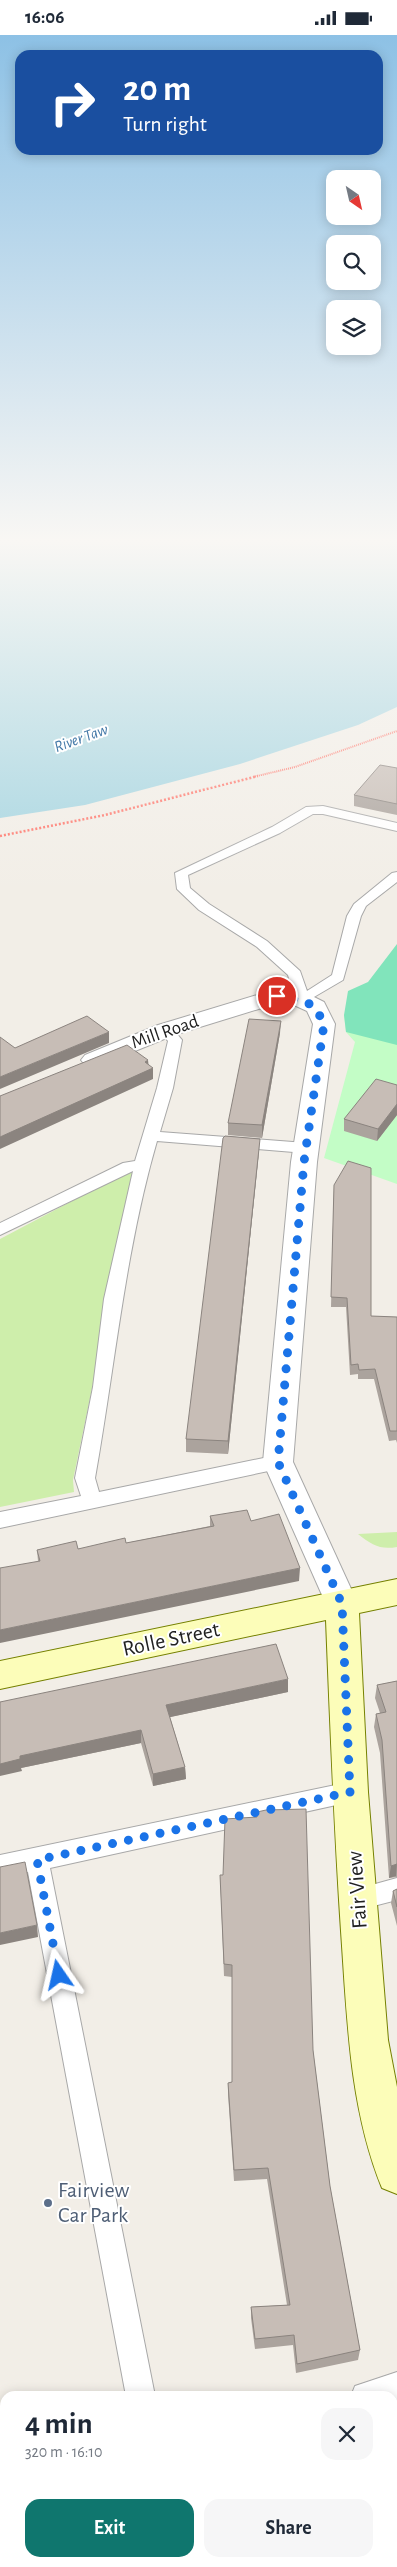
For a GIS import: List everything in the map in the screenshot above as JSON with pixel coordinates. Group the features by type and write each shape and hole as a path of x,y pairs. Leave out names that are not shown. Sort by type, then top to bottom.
{"street":[{"name":"Mill Road","path":"74,1068 166,1030 290,998"},
{"path":"290,998 316,1007 324,1024 306,1148 278,1462 342,1604"},
{"name":"Rolle Street","path":"0,1675 397,1592"},
{"name":"Fair View","path":"342,1604 350,1792 368,2040 384,2127 397,2173"}],"lane":[{"path":"290,998 295,974 262,944 204,907 184,889 180,873 268,834 310,810 323,810 397,827"},
{"path":"290,998 338,977 354,916 361,904 397,876"},
{"path":"92,1500 85,1478 102,1387 112,1299 142,1166 176,1040 166,1030"},
{"path":"151,1136 306,1148"},
{"path":"0,1230 129,1166 142,1166"},
{"path":"0,1520 278,1462"},
{"path":"0,1866 37,1860 350,1792"},
{"path":"37,1860 139,2391"},
{"path":"358,1899 397,1889"},
{"path":"383,2391 397,2387"}],"path":[{"path":"0,836 105,815 296,767 397,731"}],"green space":[{"path":"397,944 397,1045 346,1032 344,1015 348,991 368,982"},
{"path":"397,969 397,1184 324,1158 355,1042 346,1032 344,1015"},
{"path":"129,1171 137,1172 73,1480 74,1492 0,1507 0,1239"},
{"path":"397,1532 397,1547 391,1548 376,1546 358,1534"}],"water":[{"name":"River Taw","path":"0,657 397,657 397,707 358,725 240,764 85,805 0,818"}],"building":[{"path":"380,765 397,768 397,804 354,795"},
{"path":"87,1016 109,1032 0,1077 0,1037 15,1048"},
{"path":"249,1019 281,1021 262,1125 228,1123"},
{"path":"127,1045 148,1060 145,1062 153,1068 0,1137 0,1096"},
{"path":"376,1079 397,1085 397,1104 378,1129 344,1119"},
{"path":"225,1136 260,1139 228,1441 186,1439 223,1138"},
{"path":"348,1161 371,1168 371,1316 397,1317 397,1431 390,1431 375,1369 359,1370 358,1364 351,1365 347,1298 331,1297 334,1185"},
{"path":"247,1510 251,1521 279,1514 300,1568 0,1630 0,1568 40,1561 37,1550 76,1541 78,1549 125,1538 126,1543 214,1526 210,1516"},
{"path":"276,1644 288,1679 166,1705 185,1767 153,1774 141,1730 20,1756 20,1759 0,1764 0,1702"},
{"path":"397,1681 397,1864 391,1866 382,1740 376,1714 386,1712 377,1685"},
{"path":"306,1809 313,2050 330,2186 360,2350 297,2364 294,2335 255,2339 251,2307 290,2305 268,2168 234,2170 228,2083 232,2082 232,1965 224,1964 220,1875 223,1875 225,1819 257,1817 257,1812 266,1810"},
{"path":"25,1862 37,1925 0,1933 0,1867"},
{"path":"397,1889 397,1907 393,1891"}],"place":[{"name":"Fairview Car Park","path":"48,2203"}],"route":[{"path":"59,1975 37,1860 350,1792 342,1604 278,1462 304,1162 324,1024 316,1007 302,1000 277,996"}]}
